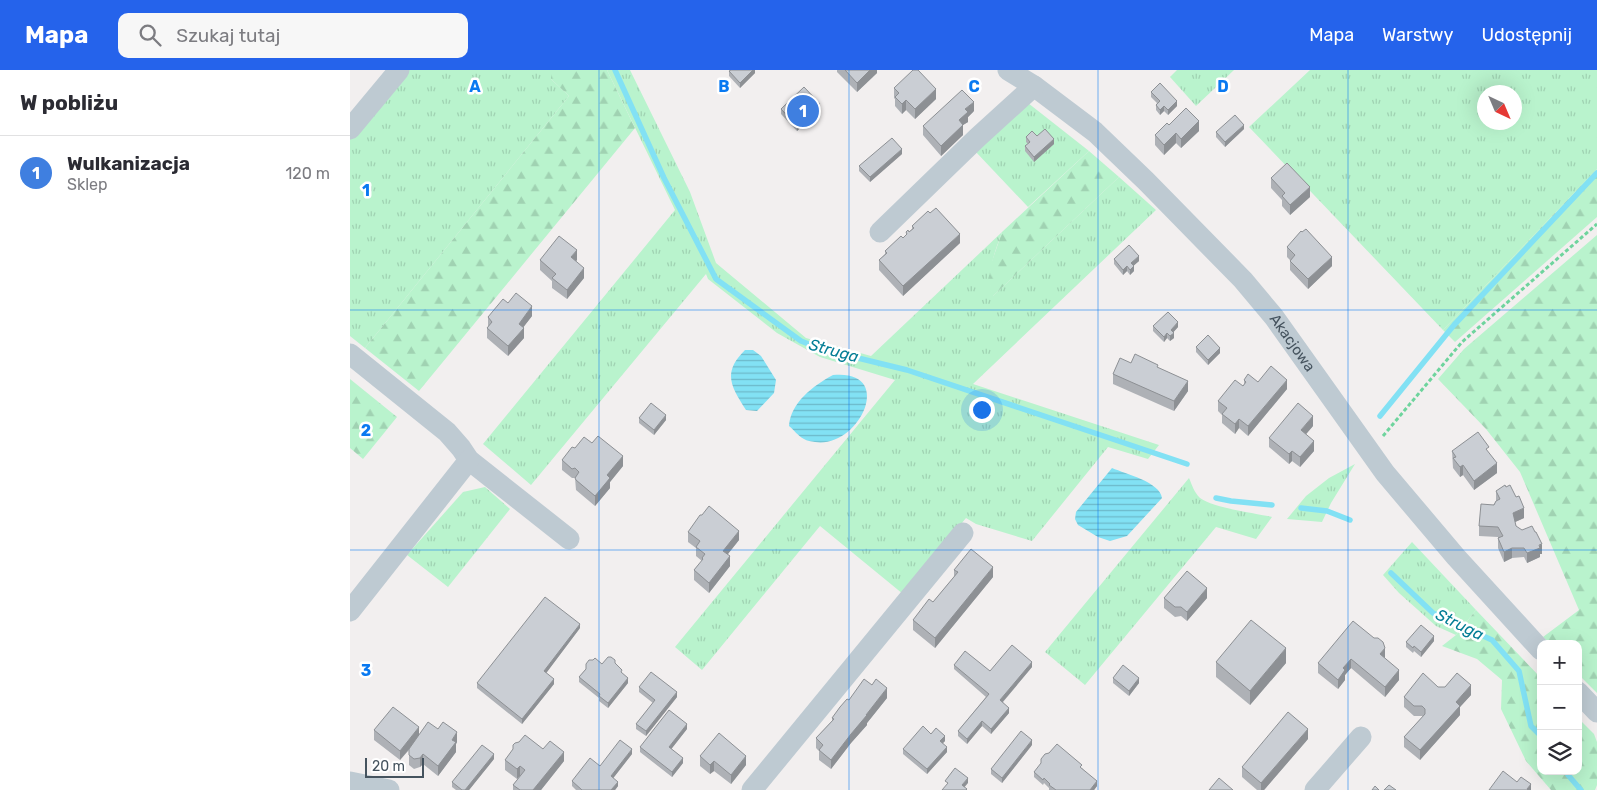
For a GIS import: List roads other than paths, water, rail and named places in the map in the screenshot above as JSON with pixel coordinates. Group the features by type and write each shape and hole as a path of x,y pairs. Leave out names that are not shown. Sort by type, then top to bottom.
{"street":[{"path":"350,129 399,70"},
{"name":"Akacjowa","path":"1008,70 1034,86 1095,132 1243,280 1274,317 1385,473 1456,557 1537,646"},
{"path":"880,232 1034,86"},
{"path":"350,354 447,432 469,460 569,540"},
{"path":"350,611 469,460"},
{"path":"752,790 963,533"},
{"path":"1582,696 1597,712"},
{"path":"1315,790 1361,737"},
{"path":"350,782 389,790"}],"water":[{"path":"745,350 753,350 761,356 776,380 774,393 757,411 746,410 736,394 731,380 733,366"},
{"path":"833,375 852,376 863,384 867,395 864,409 857,422 845,434 831,441 815,442 805,440 789,426 794,409 804,396 818,384"},
{"path":"1112,468 1149,483 1160,492 1162,498 1127,536 1110,541 1098,537 1078,525 1075,519 1076,512"}],"waterway":[{"name":"Struga","path":"615,70 664,178 716,279 801,341 821,349 907,370 1187,464"},
{"path":"1380,416 1454,325 1597,173"},
{"name":"Struga","path":"1216,498 1272,505"},
{"name":"Struga","path":"1301,508 1327,511 1350,520"},
{"name":"Struga","path":"1391,573 1433,613 1492,640 1519,671 1531,726 1537,732"},
{"name":"Struga","path":"1568,775 1581,790"}],"place":[{"name":"Wulkanizacja","path":"803,111"}]}
